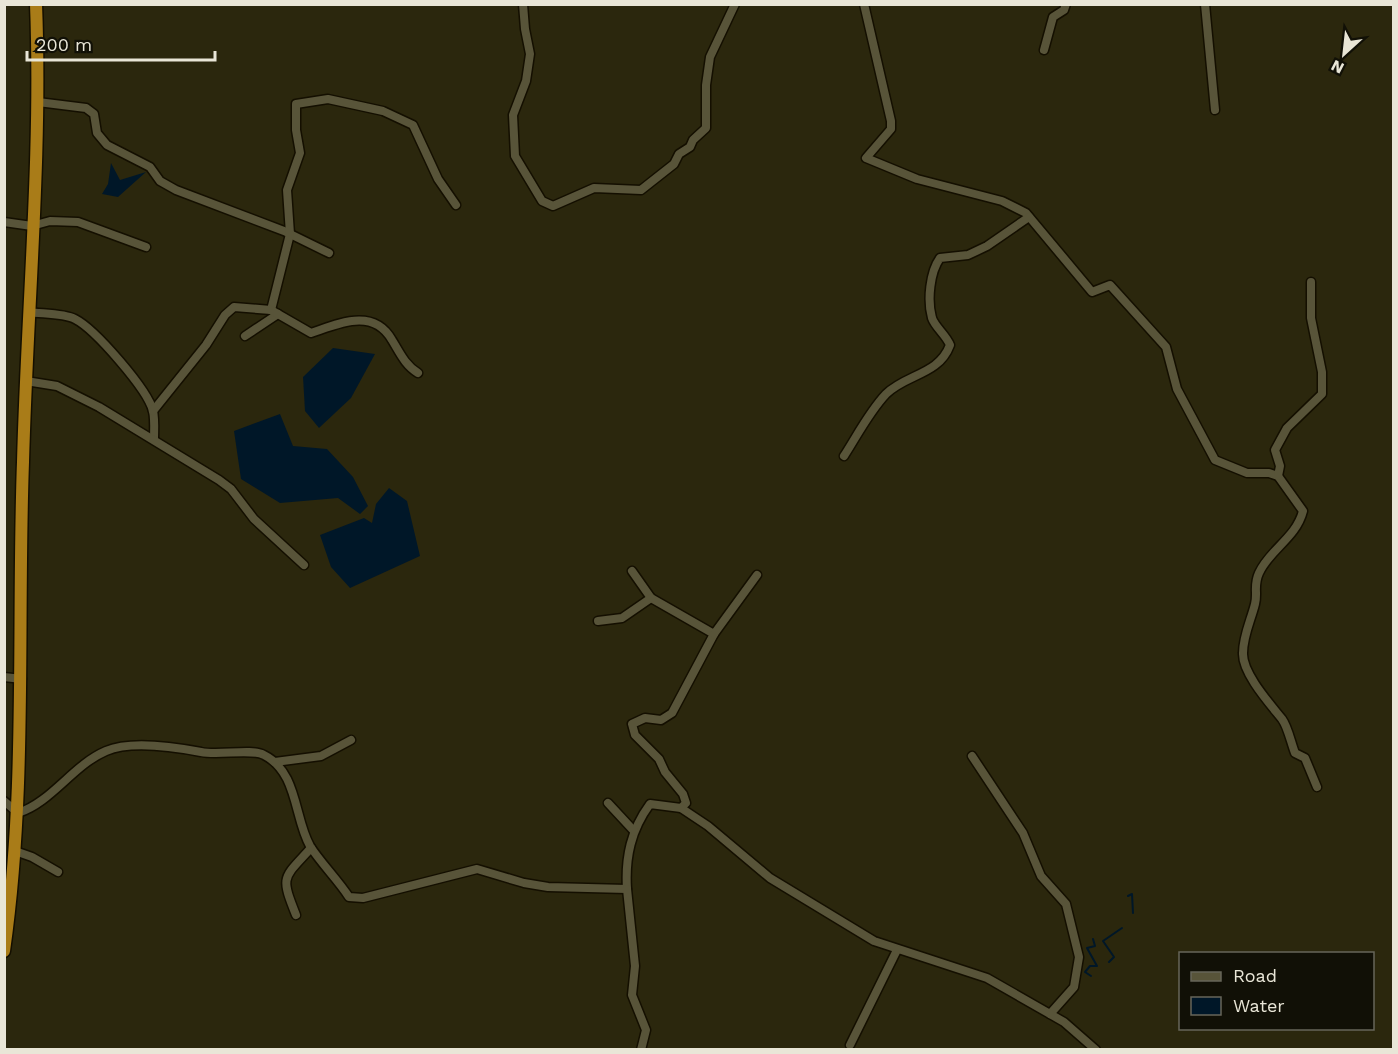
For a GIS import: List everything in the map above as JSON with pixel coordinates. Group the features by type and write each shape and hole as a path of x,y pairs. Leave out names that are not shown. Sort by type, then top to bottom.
{"highway":[{"path":"4,951 18,813 22,679 20,605 26,381 38,102 36,4"}],"street":[{"path":"523,4 530,54 525,81 513,115 515,156 543,201 553,206 594,188 641,190 674,164 679,154 690,147 706,128 706,85 711,57 735,4"},
{"path":"864,4 891,121 891,129 866,158 917,179 1002,201 1029,217 1092,292 1110,285 1166,347 1177,389 1215,460 1247,472 1269,472 1278,476 1303,511 1295,531 1271,553 1257,576 1254,587 1256,602 1249,619 1243,657 1268,703 1284,722 1294,753 1305,758 1317,787"},
{"path":"1044,50 1053,17 1064,10 1066,4"},
{"path":"1205,4 1215,110"},
{"path":"244,336 274,312 290,234 287,190 301,146 296,130 296,104 320,98 383,111 413,125 438,179 456,205"},
{"path":"38,102 86,108 94,114 97,133 107,145 150,166 160,181 176,190 290,234 329,253"},
{"path":"844,456 884,396 899,382 924,373 942,362 948,351 950,345 947,336 932,319 931,289 934,266 940,258 968,255 1001,238 1029,217"},
{"path":"4,222 32,226 50,221 78,222 146,247"},
{"path":"1278,476 1280,466 1275,450 1281,436 1305,408 1322,394 1324,384 1311,318 1311,282"},
{"path":"153,411 206,345 225,315 234,307 274,312 311,333 340,322 360,319 377,324 390,336 404,361 418,373"},
{"path":"29,312 75,319 117,359 141,386 153,411 154,439"},
{"path":"26,381 57,386 154,439 231,489 254,519 304,566"},
{"path":"632,571 651,598 714,634"},
{"path":"681,808 686,803 683,794 665,772 659,759 635,735 632,724 645,718 661,720 672,713 714,634 757,575"},
{"path":"598,621 622,618 651,598"},
{"path":"4,677 22,679"},
{"path":"4,801 18,813 29,809 79,766 108,750 146,746 178,747 213,754 257,753 275,762 321,756 351,740"},
{"path":"972,756 1023,832 1041,876 1066,904 1079,957 1074,987 1050,1014"},
{"path":"275,762 298,805 311,848 349,897 363,898 385,894 432,879 477,869 524,883 548,887 627,889"},
{"path":"608,803 634,831"},
{"path":"641,1050 646,1030 632,995 635,966 627,889 628,849 636,822 650,804 681,808 708,825 770,878 874,941 987,978 1064,1022 1096,1050"},
{"path":"296,915 284,884 286,877 311,848"},
{"path":"15,851 32,857 58,872"},
{"path":"850,1045 897,950"}],"water":[{"path":"111,163 120,180 146,172 118,197 102,194 108,184"},
{"path":"333,348 375,354 351,398 319,428 305,411 303,377"},
{"path":"280,414 293,446 327,449 353,477 368,506 360,514 338,498 280,503 241,479 234,431"},
{"path":"389,488 407,501 420,556 350,588 331,567 320,535 364,518 372,523 376,504"}],"waterway":[{"path":"1128,896 1132,894 1133,913"},
{"path":"1109,962 1114,957 1103,941 1122,928"},
{"path":"1091,976 1085,972 1090,966 1097,966 1087,948 1095,946 1093,939"}]}
